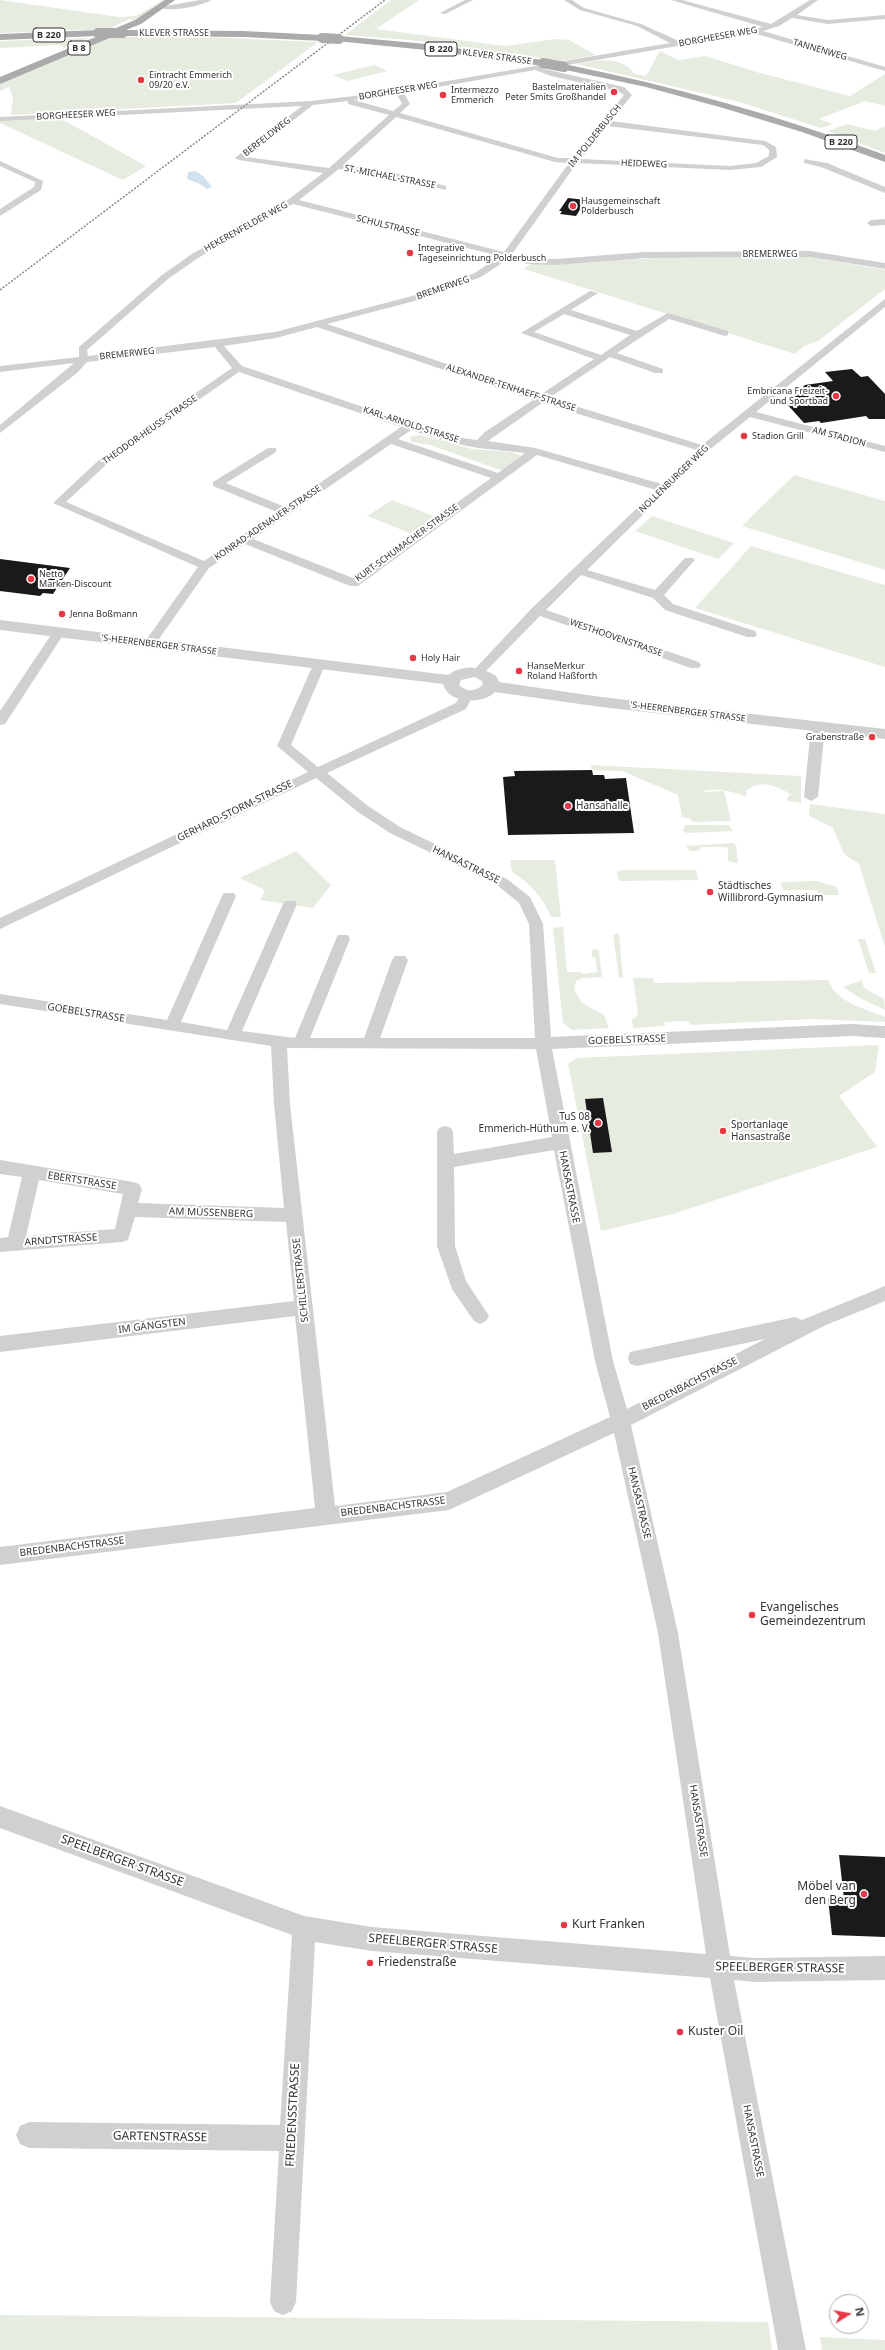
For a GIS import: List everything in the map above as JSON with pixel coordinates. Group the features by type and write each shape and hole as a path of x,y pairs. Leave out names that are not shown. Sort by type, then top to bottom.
{"main road":[{"name":"B 8","path":"0,81 138,22 163,7 171,0"},
{"name":"KLEVER STRASSE","path":"0,37 98,33 243,34 339,39 433,48 540,66 564,67 625,79 737,108 885,159"}],"street":[{"path":"163,7 181,7 208,0"},
{"path":"443,14 470,0"},
{"path":"567,0 582,9 639,25 679,44"},
{"path":"675,0 771,27"},
{"name":"BORGHEESER WEG","path":"0,119 311,103 400,92 540,66 755,31 771,27 792,16 815,0"},
{"path":"792,16 828,22 885,17"},
{"name":"TANNENWEG","path":"763,29 865,61"},
{"name":"TANNENWEG","path":"755,31 885,69"},
{"name":"IM POLDERBUSCH","path":"506,256 574,162 628,95 621,89 551,74 540,66"},
{"name":"HEKERENFELDER WEG","path":"84,359 82,349 165,277 195,256 292,201 333,169 406,104 400,92"},
{"name":"HEIDEWEG","path":"343,99 558,160 574,162 730,168 758,165 773,157 773,149 765,143 606,123"},
{"name":"BERFELDWEG","path":"311,103 239,158 333,169"},
{"path":"806,161 824,165 885,190"},
{"path":"0,164 40,180 38,188 0,213"},
{"name":"ST.-MICHAEL-STRASSE","path":"333,169 392,175 443,188"},
{"name":"SCHULSTRASSE","path":"292,201 506,256"},
{"path":"871,223 885,222"},
{"name":"BREMERWEG","path":"0,369 218,344 276,335 320,325 414,298 478,276 506,256 528,261 554,262 644,256 810,254 885,266"},
{"path":"593,293 526,333 659,371"},
{"name":"NOLLENBURGER WEG","path":"478,672 536,611 704,449 885,302"},
{"path":"564,311 638,334"},
{"path":"478,445 489,434 604,356 668,316 725,333"},
{"name":"ALEXANDER-TENHAEFF-STRASSE","path":"320,325 541,399 704,449"},
{"name":"KARL-ARNOLD-STRASSE","path":"218,344 232,363 238,368 447,439 478,445 535,451 663,488"},
{"path":"0,430 73,371 84,359"},
{"name":"THEODOR-HEUSS-STRASSE","path":"205,566 59,503 105,460 238,368"},
{"name":"AM STADION","path":"747,413 885,449"},
{"name":"KONRAD-ADENAUER-STRASSE","path":"150,643 205,566 246,540 410,426"},
{"path":"391,440 499,477"},
{"path":"272,450 217,484 286,511"},
{"name":"KURT-SCHUMACHER-STRASSE","path":"246,540 354,583 535,451"},
{"path":"657,596 689,560"},
{"path":"579,571 657,596 669,607 751,634"},
{"name":"WESTHOOVENSTRASSE","path":"536,611 695,665"},
{"name":"'S-HEERENBERGER STRASSE","path":"0,625 452,680 459,674 478,672"},
{"path":"1,719 59,632"},
{"path":"317,772 284,746 319,665"},
{"path":"452,680 453,689 467,696 481,694 491,686 490,679 478,672"},
{"name":"'S-HEERENBERGER STRASSE","path":"491,686 818,728 885,734"},
{"name":"GERHARD-STORM-STRASSE","path":"0,924 317,772 461,706 467,696"},
{"path":"811,797 818,728"},
{"name":"HANSASTRASSE","path":"317,772 363,809 395,830 502,882 525,900 536,924 543,1043 604,1362 621,1421 668,1633 720,1968 792,2350"},
{"path":"172,1026 229,896"},
{"path":"232,1036 290,904"},
{"path":"300,1044 343,939"},
{"path":"370,1044 400,960"},
{"name":"GOEBELSTRASSE","path":"0,999 232,1036 279,1043 300,1044 543,1043 852,1030 885,1032"},
{"name":"SCHILLERSTRASSE","path":"279,1043 282,1104 326,1516"},
{"path":"445,1132 446,1246 458,1284 480,1316"},
{"path":"446,1162 561,1142"},
{"name":"EBERTSTRASSE","path":"0,1167 133,1189 128,1210"},
{"path":"8,1244 32,1173"},
{"name":"AM MÜSSENBERG","path":"128,1210 295,1215"},
{"name":"ARNDTSTRASSE","path":"8,1244 122,1236 128,1210"},
{"name":"BREDENBACHSTRASSE","path":"0,1556 449,1500 621,1421 820,1320 885,1293"},
{"name":"IM GÄNGSTEN","path":"0,1344 304,1307"},
{"name":"BREDENBACHSTRASSE","path":"637,1358 820,1320"},
{"name":"SPEELBERGER STRASSE","path":"0,1817 304,1928 372,1939 720,1968 755,1970 885,1968"},
{"name":"FRIEDENSSTRASSE","path":"283,2302 291,2138 304,1928"},
{"name":"GARTENSTRASSE","path":"29,2135 291,2138"}],"shaded area":[{"path":"0,0 119,17 136,16 163,0 167,0 134,20 129,19 109,29 0,33"},
{"path":"391,0 419,0 376,29 505,46 556,39 569,40 596,55 561,61 410,40 345,35"},
{"name":"Eintracht Emmerich 09/20 e.V.","path":"108,37 203,37 318,42 236,103 11,115 13,97 9,87 0,91 0,83"},
{"path":"90,38 63,49 64,47 60,45 0,48 0,41"},
{"path":"660,51 678,60 706,56 756,72 850,96 885,74 885,106 865,101 819,119 833,124 821,128 736,101 577,64 601,60 616,61 629,68 635,74 646,76"},
{"path":"374,65 388,71 347,81 333,75"},
{"path":"58,117 146,166 123,180 0,123 0,120"},
{"path":"847,124 875,131 885,126 885,153 828,131"},
{"path":"810,257 885,270 885,289 818,341 804,346 795,354 524,269 530,264 659,258"},
{"path":"420,435 472,449 511,452 519,455 520,458 503,471 430,445 411,442 410,437"},
{"path":"794,475 885,501 885,570 742,526"},
{"path":"392,500 439,518 415,535 367,516"},
{"path":"652,516 734,543 718,559 635,531"},
{"path":"751,546 885,585 885,667 695,608"},
{"path":"591,765 801,776 801,803 787,801 788,796 792,795 775,786 763,784 752,787 746,791 747,797 725,790 707,790 702,792 724,791 731,821 692,822 691,819 682,817 678,795 622,771 592,770"},
{"path":"810,804 885,814 885,947 859,864 844,854 833,828 809,816"},
{"path":"685,825 729,825 733,831 687,833 683,831"},
{"path":"733,843 736,845 738,863 728,861 728,848 725,847 702,847 698,851 690,851 686,846"},
{"path":"296,851 331,885 313,908 260,900 265,890 240,878"},
{"path":"510,860 555,860 561,917 551,917 535,892 525,881 512,872"},
{"path":"622,870 696,870 698,880 619,881 617,872"},
{"path":"816,881 837,887 839,895 819,895 817,890 783,890 781,882"},
{"path":"563,927 567,972 580,972 584,974 597,972 595,957 592,957 592,951 594,949 599,950 602,977 583,978 576,981 574,990 582,1003 604,1015 609,1028 572,1030 563,1023 553,928"},
{"path":"619,934 623,978 619,977 613,935"},
{"path":"858,939 865,939 876,973 869,973"},
{"path":"633,978 653,978 654,983 828,980 837,994 860,1008 885,1017 885,1022 812,1019 690,1025 689,1021 664,1022 665,1026 633,1028 632,1020 638,1014"},
{"path":"862,980 864,988 884,999 885,1010 860,998 843,987"},
{"name":"Sportanlage Hansastraße","path":"879,1045 875,1072 839,1096 877,1147 673,1214 601,1231 568,1064 576,1058"},
{"path":"0,2315 768,2322 772,2350 0,2350"},
{"path":"820,2337 885,2340 885,2350 822,2350"}],"water":[{"path":"195,171 203,176 212,187 207,189 200,184 187,179 188,172"}],"building":[{"name":"Hausgemeinschaft Polderbusch","path":"568,198 586,200 576,216 560,214 562,211 559,211"},
{"name":"Embricana Freizeit- und Sportbad","path":"852,369 861,377 868,376 885,394 885,419 869,419 866,416 821,423 819,421 804,423 786,403 805,385 833,381 825,372"},
{"name":"Netto Marken-Discount","path":"0,559 70,568 53,594 43,593 40,596 0,591"},
{"name":"Hansahalle","path":"592,770 593,775 604,775 605,779 626,778 634,833 508,835 503,777 515,776 514,771"},
{"name":"TuS 08 Emmerich-Hüthum e. V.","path":"603,1098 612,1152 593,1153 585,1099"},
{"name":"Möbel van den Berg","path":"839,1855 885,1857 885,1937 832,1935 828,1898 844,1899"}],"railway":[{"path":"0,290 385,0"}],"place":[{"name":"Eintracht Emmerich 09/20 e.V.","path":"141,80"},
{"name":"Bastelmaterialien Peter Smits Großhandel","path":"614,92"},
{"name":"Intermezzo Emmerich","path":"443,95"},
{"name":"Hausgemeinschaft Polderbusch","path":"573,206"},
{"name":"Integrative Tageseinrichtung Polderbusch","path":"410,253"},
{"name":"Embricana Freizeit- und Sportbad","path":"836,396"},
{"name":"Stadion Grill","path":"744,436"},
{"name":"Netto Marken-Discount","path":"31,579"},
{"name":"Jenna Boßmann","path":"62,614"},
{"name":"Holy Hair","path":"413,658"},
{"name":"HanseMerkur Roland Haßforth","path":"519,671"},
{"name":"Grabenstraße","path":"872,737"},
{"name":"Hansahalle","path":"568,806"},
{"name":"Städtisches Willibrord-Gymnasium","path":"710,892"},
{"name":"TuS 08 Emmerich-Hüthum e. V.","path":"598,1123"},
{"name":"Sportanlage Hansastraße","path":"723,1131"},
{"name":"Evangelisches Gemeindezentrum","path":"752,1615"},
{"name":"Möbel van den Berg","path":"864,1894"},
{"name":"Kurt Franken","path":"564,1925"},
{"name":"Friedenstraße","path":"370,1963"},
{"name":"Kuster Oil","path":"680,2032"}]}
